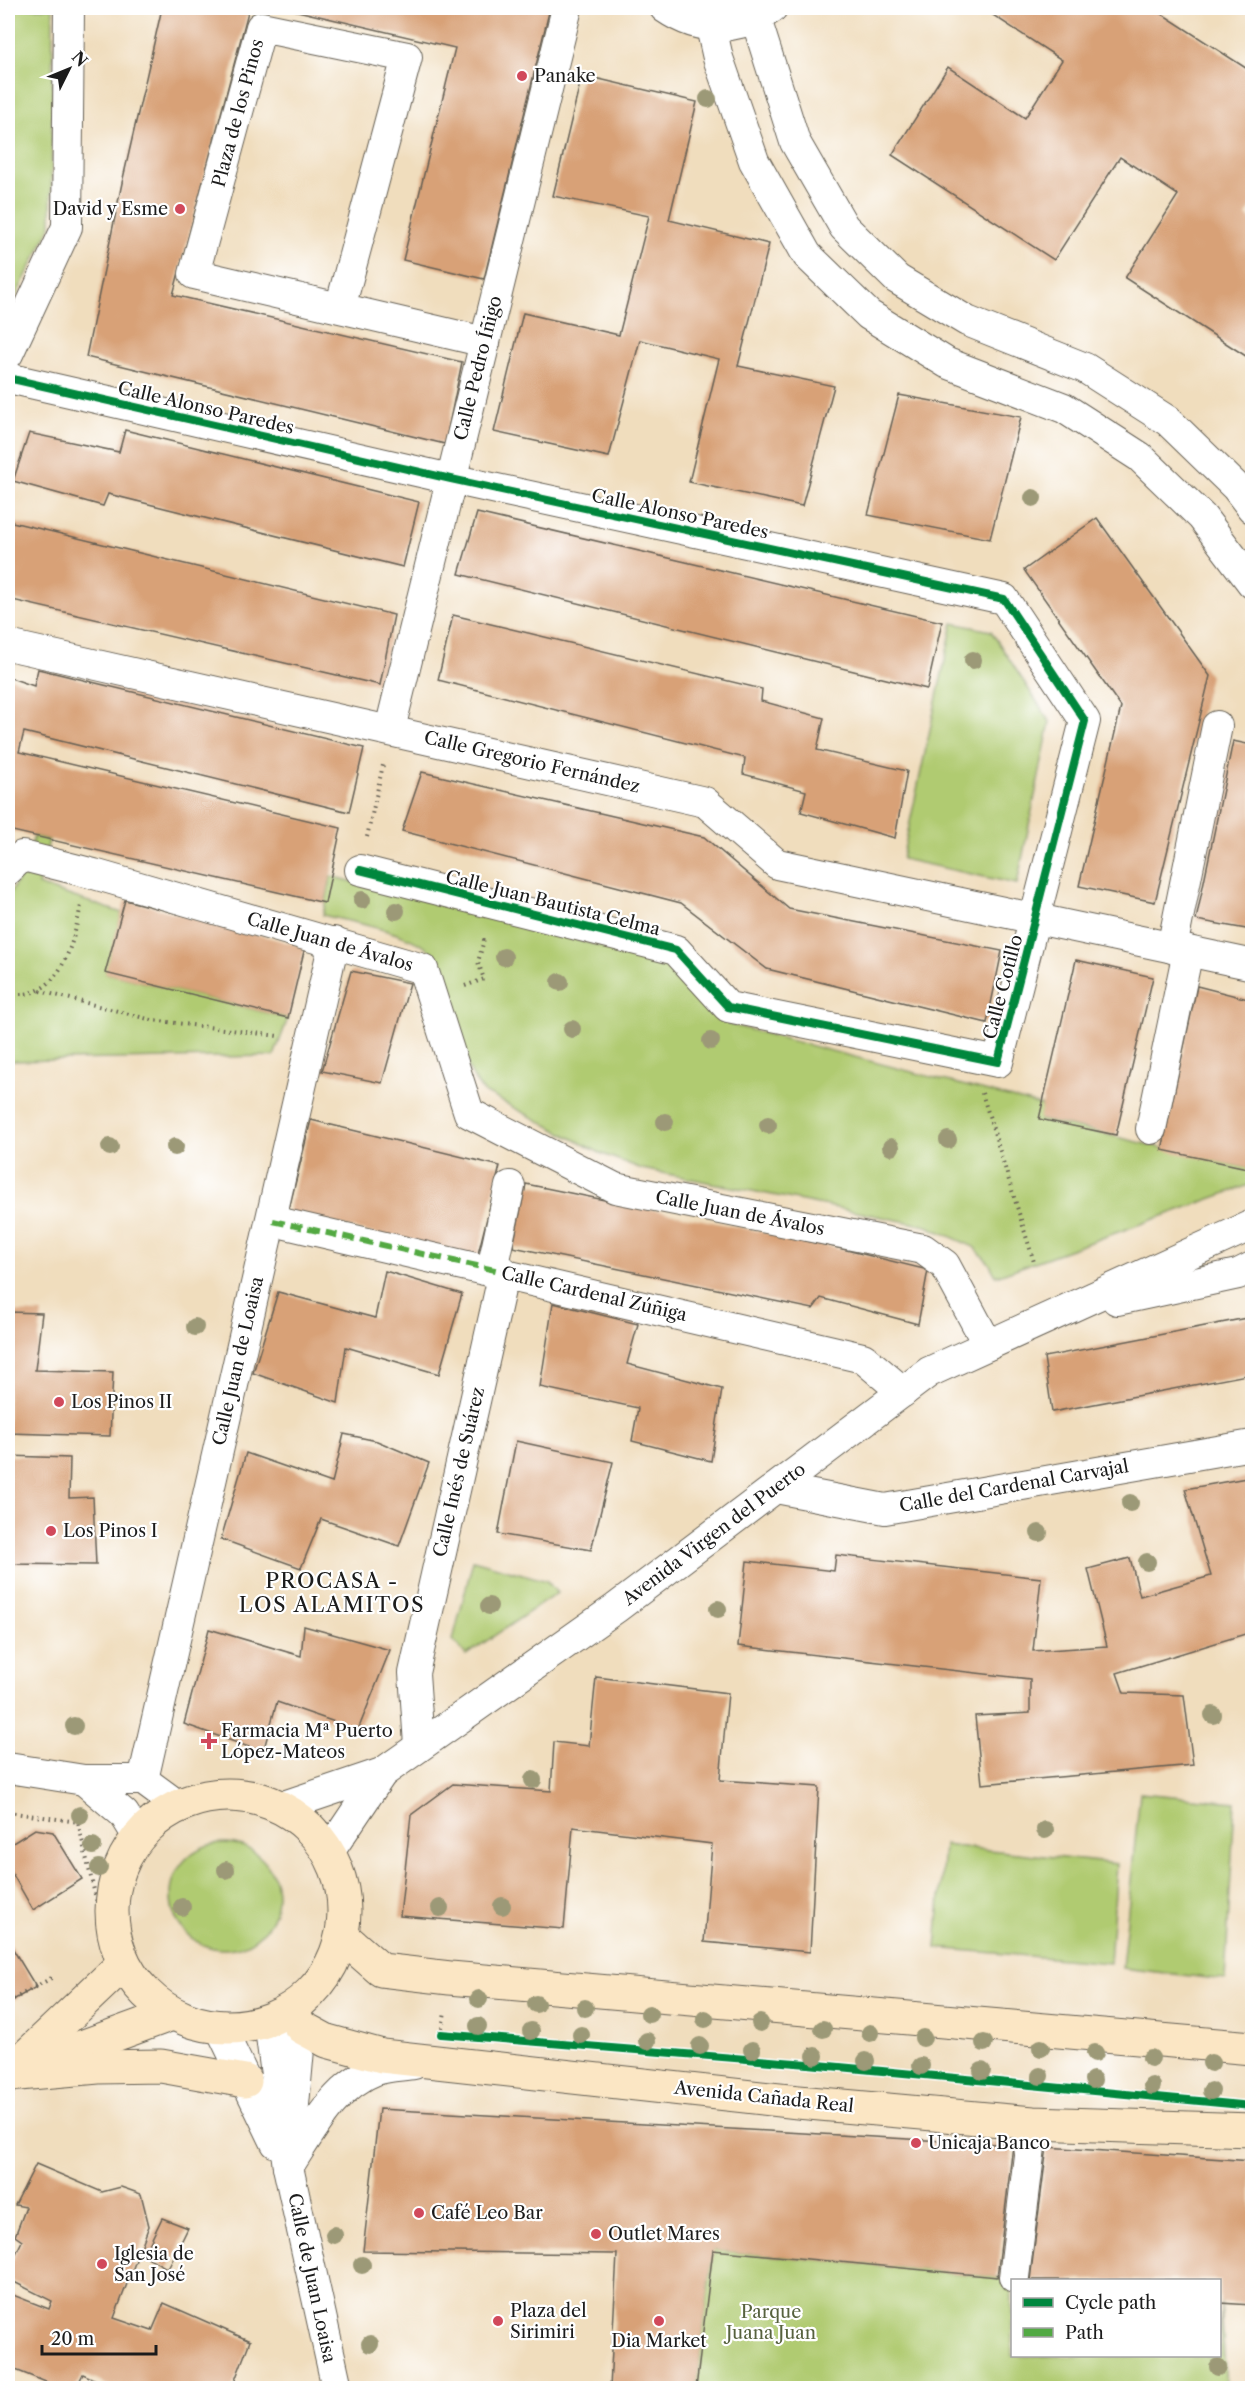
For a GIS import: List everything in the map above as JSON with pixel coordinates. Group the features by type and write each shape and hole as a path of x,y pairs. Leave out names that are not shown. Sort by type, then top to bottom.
{"main road":[{"path":"212,1794 248,1795 281,1807 308,1826 329,1852 340,1878 344,1906 342,1936 332,1965 315,1990 287,2019 244,2027 220,2027 195,2023 172,2014 144,1992 123,1964 112,1932 111,1898 120,1865 137,1835 177,1804 212,1794"},
{"path":"342,1936 381,1970 450,1978 1252,2048"},
{"path":"8,2074 123,1964"},
{"path":"8,2074 172,2014"},
{"name":"Avenida Cañada Real","path":"287,2019 327,2041 382,2056 444,2043 798,2102 1033,2123 1252,2130"},
{"path":"8,2074 98,2067 161,2066 245,2081"}],"street":[{"path":"8,354 67,227 69,8"},
{"name":"Calle Pedro Íñigo","path":"390,729 567,8"},
{"path":"664,8 687,21 711,27 734,26 764,13 795,142 843,227 897,279 957,315 1085,368 1168,421 1236,487 1252,508"},
{"name":"Plaza de los Pinos","path":"340,308 407,57 261,27 194,274 484,342"},
{"path":"711,27 718,58 754,161 807,255 869,315 947,363 1064,408 1140,457 1202,517 1252,583"},
{"name":"Calle Alonso Paredes","path":"8,378 451,479 1004,599 1085,720 1036,919"},
{"name":"Calle Gregorio Fernández","path":"8,645 390,729 705,802 777,864 1249,964"},
{"path":"1151,1129 1217,726"},
{"name":"Calle Juan de Ávalos","path":"8,870 22,856 94,874 423,969 469,1113 615,1188 923,1249 945,1265 988,1345"},
{"name":"Calle Juan Bautista Celma","path":"360,870 676,950 728,1007 985,1060"},
{"name":"Calle Cotillo","path":"985,1060 1036,919"},
{"name":"Calle Juan de Loaisa","path":"143,1780 273,1221 334,942"},
{"name":"Calle Inés de Suárez","path":"419,1744 414,1673 498,1271 510,1186"},
{"name":"Calle Cardenal Zúñiga","path":"273,1221 498,1271 863,1358 903,1392"},
{"name":"Avenida Virgen del Puerto","path":"329,1852 382,1773 419,1744 616,1608 929,1372 1252,1225"},
{"name":"Avenida Virgen del Puerto","path":"1055,1313 1238,1274 1252,1267"},
{"name":"Calle del Cardenal Carvajal","path":"776,1488 885,1509 1252,1445"},
{"path":"8,1768 84,1780 143,1780 177,1804"},
{"name":"Avenida Virgen del Puerto","path":"281,1807 382,1773"},
{"path":"84,1780 124,1814 137,1835"},
{"name":"Calle de Juan Loaisa","path":"287,2019 288,2167 337,2388"},
{"name":"Calle de Juan Loaisa","path":"220,2027 288,2167"},
{"path":"288,2167 326,2110 348,2088 376,2070 444,2043"},
{"path":"1014,2277 1033,2123"}],"path":[{"path":"360,870 390,729"},
{"path":"40,991 57,975 72,945 82,900 94,874"},
{"path":"433,998 484,979 478,962 484,940 504,939 507,907"},
{"path":"8,993 40,991 152,1020 312,1040"},
{"path":"985,1060 1034,1262"},
{"path":"8,1812 78,1822 105,1936"},
{"path":"8,2002 56,1975"},
{"path":"444,2043 450,1978"},
{"path":"798,2102 821,2010"},
{"path":"796,2063 819,2065"}],"green space":[{"path":"8,8 53,8 51,226 8,312"},
{"path":"953,623 991,631 1050,722 1017,884 902,859"},
{"path":"34,836 49,840 38,885 122,913 106,973 288,1018 274,1056 8,1061 8,896 22,874"},
{"path":"331,876 677,966 728,1024 1043,1106 1040,1120 1252,1169 1252,1184 996,1276 989,1263 974,1247 927,1226 642,1169 600,1153 484,1092 470,1072 465,1058 451,991 443,966 435,955 422,945 407,938 371,926 323,915"},
{"path":"473,1560 547,1581 557,1593 466,1655 453,1640"},
{"path":"1140,1793 1235,1802 1225,1980 1122,1968"},
{"path":"224,1843 244,1847 261,1859 273,1876 277,1896 273,1916 261,1933 244,1945 224,1949 204,1945 187,1933 175,1916 171,1896 175,1876 187,1859 204,1847"},
{"path":"944,1845 1117,1864 1110,1963 936,1948"},
{"name":"Parque Juana Juan","path":"713,2250 997,2277 1011,2282 1011,2357 1221,2357 1221,2303 1226,2388 696,2388"}],"building":[{"path":"162,8 249,8 173,295 462,362 445,444 86,357 122,183"},
{"path":"285,8 550,8 484,279 403,260 455,48"},
{"path":"982,8 1153,8 1252,72 1252,206 1246,216 1252,220 1252,360 1125,278 1178,195 1120,157 1054,260 892,155 948,67 1025,118 1062,60"},
{"path":"582,75 697,102 669,220 769,244 738,366 834,386 802,506 689,482 719,359 640,340 609,457 494,432 523,313 619,335 649,216 553,196"},
{"path":"899,395 1021,417 990,539 868,515"},
{"path":"125,430 419,502 403,567 108,494 103,506 13,481 29,433 119,452"},
{"path":"477,513 942,622 927,689 459,574"},
{"path":"1097,518 1210,676 1155,902 1079,886 1121,707 1024,570"},
{"path":"8,521 394,615 380,685 8,599"},
{"path":"453,615 762,689 761,701 824,718 817,750 907,771 895,838 801,812 806,791 743,774 745,758 438,680"},
{"path":"38,669 364,748 349,812 24,732 19,752 341,828 325,903 8,830 8,794 12,777 8,776 8,677 34,686"},
{"path":"1233,741 1252,745 1252,930 1196,920"},
{"path":"422,772 704,837 789,909 1002,951 987,1023 767,969 681,903 402,831"},
{"path":"125,900 305,947 288,1018 105,973"},
{"path":"1076,960 1153,977 1116,1135 1039,1119"},
{"path":"351,971 410,983 382,1083 322,1071"},
{"path":"1197,986 1252,1000 1252,1169 1162,1150"},
{"path":"311,1120 500,1166 477,1258 288,1213"},
{"path":"526,1184 830,1246 928,1270 918,1324 821,1298 813,1309 513,1247"},
{"path":"385,1271 462,1294 439,1374 346,1347 338,1403 253,1373 278,1292 375,1318"},
{"path":"553,1303 638,1324 627,1364 722,1389 711,1461 632,1441 638,1408 540,1387"},
{"name":"Los Pinos II","path":"8,1312 42,1313 35,1370 113,1372 110,1436 8,1433"},
{"path":"1252,1317 1252,1374 1052,1412 1044,1357"},
{"path":"344,1434 377,1441 429,1463 399,1546 321,1519 301,1568 221,1539 246,1453 332,1483"},
{"path":"516,1441 613,1462 591,1550 498,1534"},
{"name":"Los Pinos I","path":"8,1456 70,1458 69,1498 93,1497 96,1565 8,1564"},
{"path":"1252,1477 1252,1632 1117,1673 1124,1693 1184,1695 1193,1765 982,1784 975,1716 1030,1713 1030,1679 738,1646 747,1561 834,1571 836,1555 1041,1578 1033,1651 1107,1646 1088,1569 1130,1558 1140,1596 1211,1576 1185,1489"},
{"path":"304,1626 390,1650 358,1730 277,1702 263,1752 184,1724 209,1629 301,1656"},
{"path":"596,1677 728,1693 720,1780 819,1787 810,1952 704,1942 712,1844 573,1827 564,1929 400,1916 411,1815 453,1784 551,1791 554,1742 589,1746"},
{"path":"35,1829 53,1832 82,1879 33,1910 8,1866 8,1846"},
{"path":"8,1941 36,1987 8,2003"},
{"path":"379,2109 1013,2145 997,2277 713,2250 696,2388 610,2388 617,2254 363,2251"},
{"path":"1047,2147 1252,2161 1252,2305 1221,2303 1221,2279 1030,2279"},
{"path":"36,2164 102,2192 121,2187 141,2194 149,2226 114,2318 152,2331 164,2303 250,2341 232,2388 113,2388 83,2374 76,2388 61,2388 8,2367 8,2293 49,2309 52,2301 8,2279 8,2270 22,2241 15,2236 26,2207 15,2205"},
{"path":"162,2218 188,2228 168,2269 144,2255"}],"marked path":[{"path":"273,1221 504,1272"}],"cycle path":[{"path":"8,378 451,479 1004,599 1085,721 998,1062 728,1007 676,950 360,870"},
{"path":"441,2034 808,2064 1252,2106"}],"place":[{"name":"Panake","path":"522,76"},
{"name":"David y Esme","path":"180,209"},
{"name":"Los Pinos II","path":"59,1402"},
{"name":"Los Pinos I","path":"51,1531"},
{"name":"Farmacia Mª Puerto López-Mateos","path":"209,1741"},
{"name":"Unicaja Banco","path":"916,2143"},
{"name":"Café Leo Bar","path":"419,2213"},
{"name":"Outlet Mares","path":"596,2234"},
{"name":"Iglesia de San José","path":"102,2264"},
{"name":"Plaza del Sirimiri","path":"498,2321"},
{"name":"Dia Market","path":"659,2321"}],"district":[{"name":"PROCASA - LOS ALAMITOS","path":"332,1592"}]}
